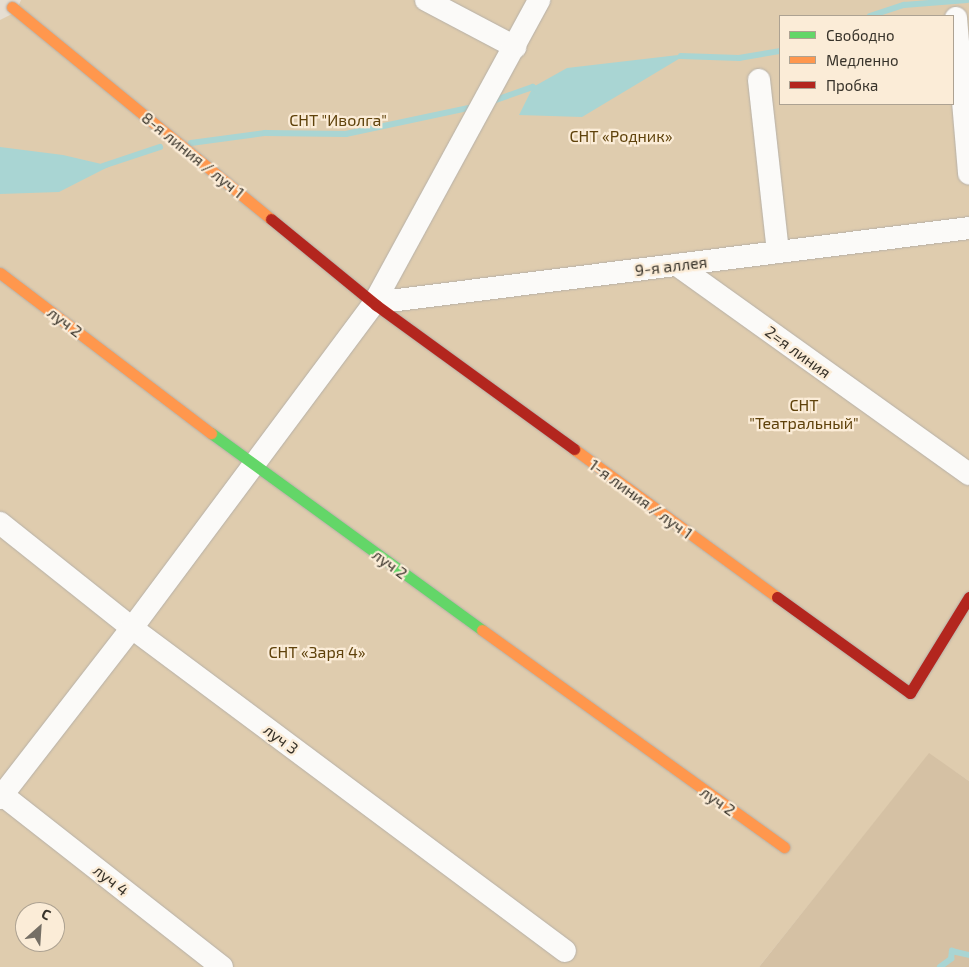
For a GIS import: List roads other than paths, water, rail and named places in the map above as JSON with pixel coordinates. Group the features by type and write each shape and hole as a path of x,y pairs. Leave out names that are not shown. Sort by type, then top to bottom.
{"street":[{"path":"426,0 515,47"},
{"path":"1,795 132,628 252,464 374,303 539,0"},
{"name":"8-я линия / луч 1","path":"12,8 374,303"},
{"path":"956,18 969,173"},
{"path":"759,80 778,252"},
{"name":"9-я аллея","path":"374,303 969,228"},
{"name":"2=я линия","path":"676,265 969,474"},
{"name":"луч 2","path":"0,273 252,464 784,848"},
{"name":"1-я линия / луч 1","path":"374,303 910,693 969,597"},
{"name":"луч 3","path":"0,522 132,628 565,951"},
{"name":"луч 4","path":"1,795 222,967"}],"water":[{"path":"687,54 582,117 519,115 533,87 567,68"},
{"path":"0,147 63,155 110,166 59,192 0,194"}],"waterway":[{"path":"873,15 904,5 967,0"},
{"path":"681,56 739,58 779,51"},
{"path":"493,101 533,87 538,90"},
{"path":"191,143 265,133 346,134 473,107"},
{"path":"103,166 160,147"},
{"path":"940,967 951,959 952,951 969,955"}],"park label":[{"name":"СНТ \"Иволга\"","path":"338,120"},
{"name":"СНТ «Родник»","path":"621,136"},
{"name":"СНТ \"Театральный\"","path":"804,414"},
{"name":"СНТ «Заря 4»","path":"317,652"}]}
